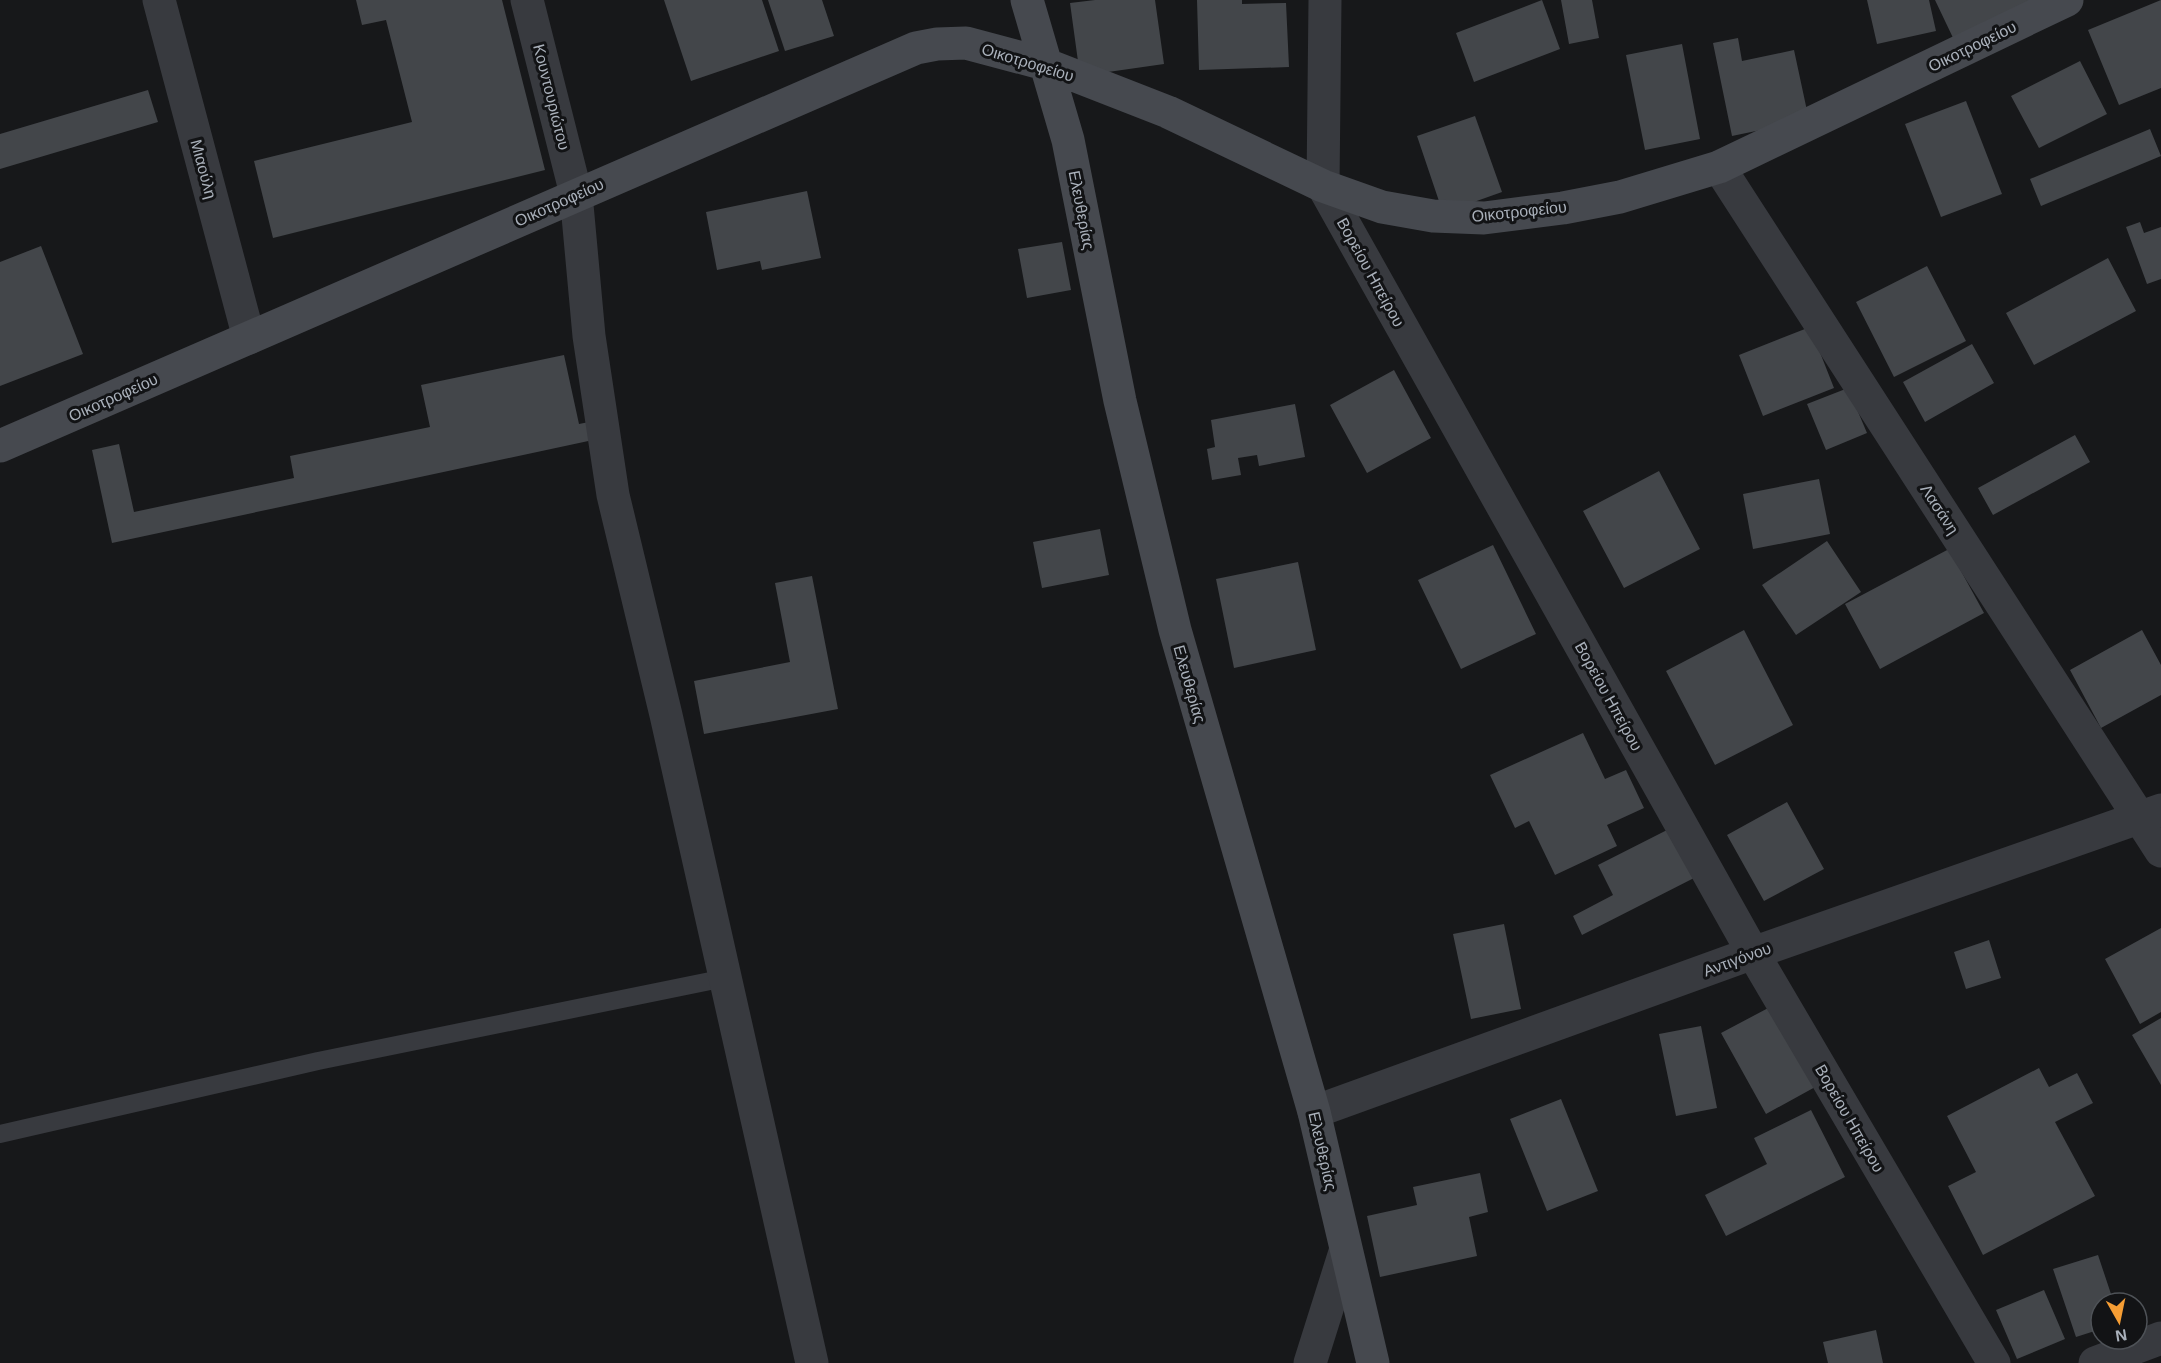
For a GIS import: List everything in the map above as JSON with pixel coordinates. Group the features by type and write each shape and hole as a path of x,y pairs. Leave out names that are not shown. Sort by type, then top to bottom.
{"street":[{"name":"Μιαούλη","path":"159,0 249,338"},
{"name":"Κουντουριώτου","path":"527,0 576,194 589,336 613,495 666,715 812,1363"},
{"name":"Ελευθερίας","path":"1027,0 1068,140 1120,401 1175,630 1314,1112 1345,1252 1373,1363"},
{"name":"Βορείου Ηπείρου","path":"1325,0 1323,186 1754,953 1994,1363"},
{"name":"Οικοτροφείου","path":"0,446 916,48 937,44 966,44 1044,64 1168,112 1323,186 1382,207 1433,216 1484,218 1563,208 1620,197 1719,167 2067,0"},
{"name":"Λασάνη","path":"1719,167 2150,814 2161,850"},
{"name":"Αντιγόνου","path":"1314,1112 1754,953 2150,814"},
{"path":"1310,1363 1345,1252"},
{"path":"2095,1363 2161,1338"}],"lane":[{"path":"0,1134 318,1061 725,978"}],"building":[{"path":"356,0 502,0 545,170 273,238 254,161 412,122 386,20 362,25"},
{"path":"664,0 762,0 779,51 691,81"},
{"path":"768,0 822,0 834,36 785,51"},
{"path":"1095,0 1155,0 1164,64 1080,76 1070,3"},
{"path":"1197,0 1242,0 1242,4 1286,3 1289,67 1199,70"},
{"path":"1542,0 1560,49 1474,82 1456,33"},
{"path":"1561,0 1592,0 1599,38 1569,44"},
{"path":"1867,0 1929,0 1936,31 1877,44"},
{"path":"1935,0 2031,0 1955,42"},
{"path":"2161,0 2161,88 2119,105 2088,30"},
{"path":"1738,38 1742,61 1794,50 1809,120 1732,136 1713,43"},
{"path":"1682,44 1700,139 1645,150 1626,55"},
{"path":"2080,61 2107,114 2039,148 2011,96"},
{"path":"148,90 158,122 0,169 0,134"},
{"path":"1966,101 2002,194 1941,217 1905,124"},
{"path":"1475,116 1502,192 1443,213 1417,136"},
{"path":"2150,129 2161,156 2041,206 2030,179"},
{"path":"807,191 821,258 762,270 760,261 717,270 706,212"},
{"path":"2140,222 2144,233 2161,227 2161,279 2147,284 2126,227"},
{"path":"1062,242 1071,290 1027,298 1018,249"},
{"path":"41,246 83,354 0,386 0,262"},
{"path":"2108,258 2136,311 2034,365 2006,313"},
{"path":"1927,266 1966,341 1894,377 1856,302"},
{"path":"1810,327 1834,388 1763,416 1739,355"},
{"path":"1972,344 1994,383 1925,422 1903,382"},
{"path":"564,355 579,424 589,422 593,440 112,543 92,450 119,444 134,512 294,478 290,456 430,427 421,385"},
{"path":"1394,370 1431,438 1367,473 1330,405"},
{"path":"1848,388 1867,433 1826,450 1807,404"},
{"path":"1295,404 1305,457 1259,466 1257,455 1238,458 1241,475 1212,480 1207,449 1215,447 1211,420"},
{"path":"2075,435 2090,462 1993,515 1978,488"},
{"path":"1659,471 1700,549 1624,588 1583,511"},
{"path":"1819,479 1830,534 1753,549 1743,494"},
{"path":"1100,529 1109,575 1042,588 1033,542"},
{"path":"1827,541 1861,592 1796,635 1762,585"},
{"path":"1493,545 1536,634 1461,669 1418,580"},
{"path":"1949,549 1984,613 1880,669 1845,604"},
{"path":"1298,562 1316,650 1234,668 1216,579"},
{"path":"812,576 838,709 704,734 694,681 790,662 775,583"},
{"path":"1744,630 1793,725 1715,765 1666,671"},
{"path":"2142,630 2161,665 2161,695 2101,728 2070,670"},
{"path":"1583,733 1605,779 1626,770 1644,808 1607,825 1617,846 1555,875 1529,821 1515,828 1490,775"},
{"path":"1787,802 1824,869 1764,901 1727,835"},
{"path":"1669,829 1694,878 1582,935 1573,916 1613,895 1598,865"},
{"path":"1504,924 1521,1009 1471,1019 1453,934"},
{"path":"2161,928 2161,1012 2140,1024 2105,959"},
{"path":"1989,940 2001,978 1966,989 1954,952"},
{"path":"1772,1006 1817,1086 1766,1114 1721,1033"},
{"path":"2161,1018 2161,1085 2132,1035"},
{"path":"1701,1026 1717,1108 1676,1116 1659,1034"},
{"path":"2039,1068 2049,1087 2077,1073 2093,1103 2055,1122 2095,1196 1983,1255 1948,1186 1976,1172 1947,1116"},
{"path":"1561,1099 1598,1191 1547,1211 1510,1119"},
{"path":"1811,1110 1845,1177 1726,1236 1705,1195 1767,1164 1754,1138"},
{"path":"1480,1173 1488,1212 1469,1217 1477,1256 1380,1277 1367,1216 1417,1205 1413,1187"},
{"path":"2098,1255 2110,1291 2089,1291 2089,1333 2076,1337 2053,1269"},
{"path":"2044,1290 2065,1339 2017,1359 1996,1310"},
{"path":"1876,1330 1883,1363 1828,1363 1823,1342"}]}
